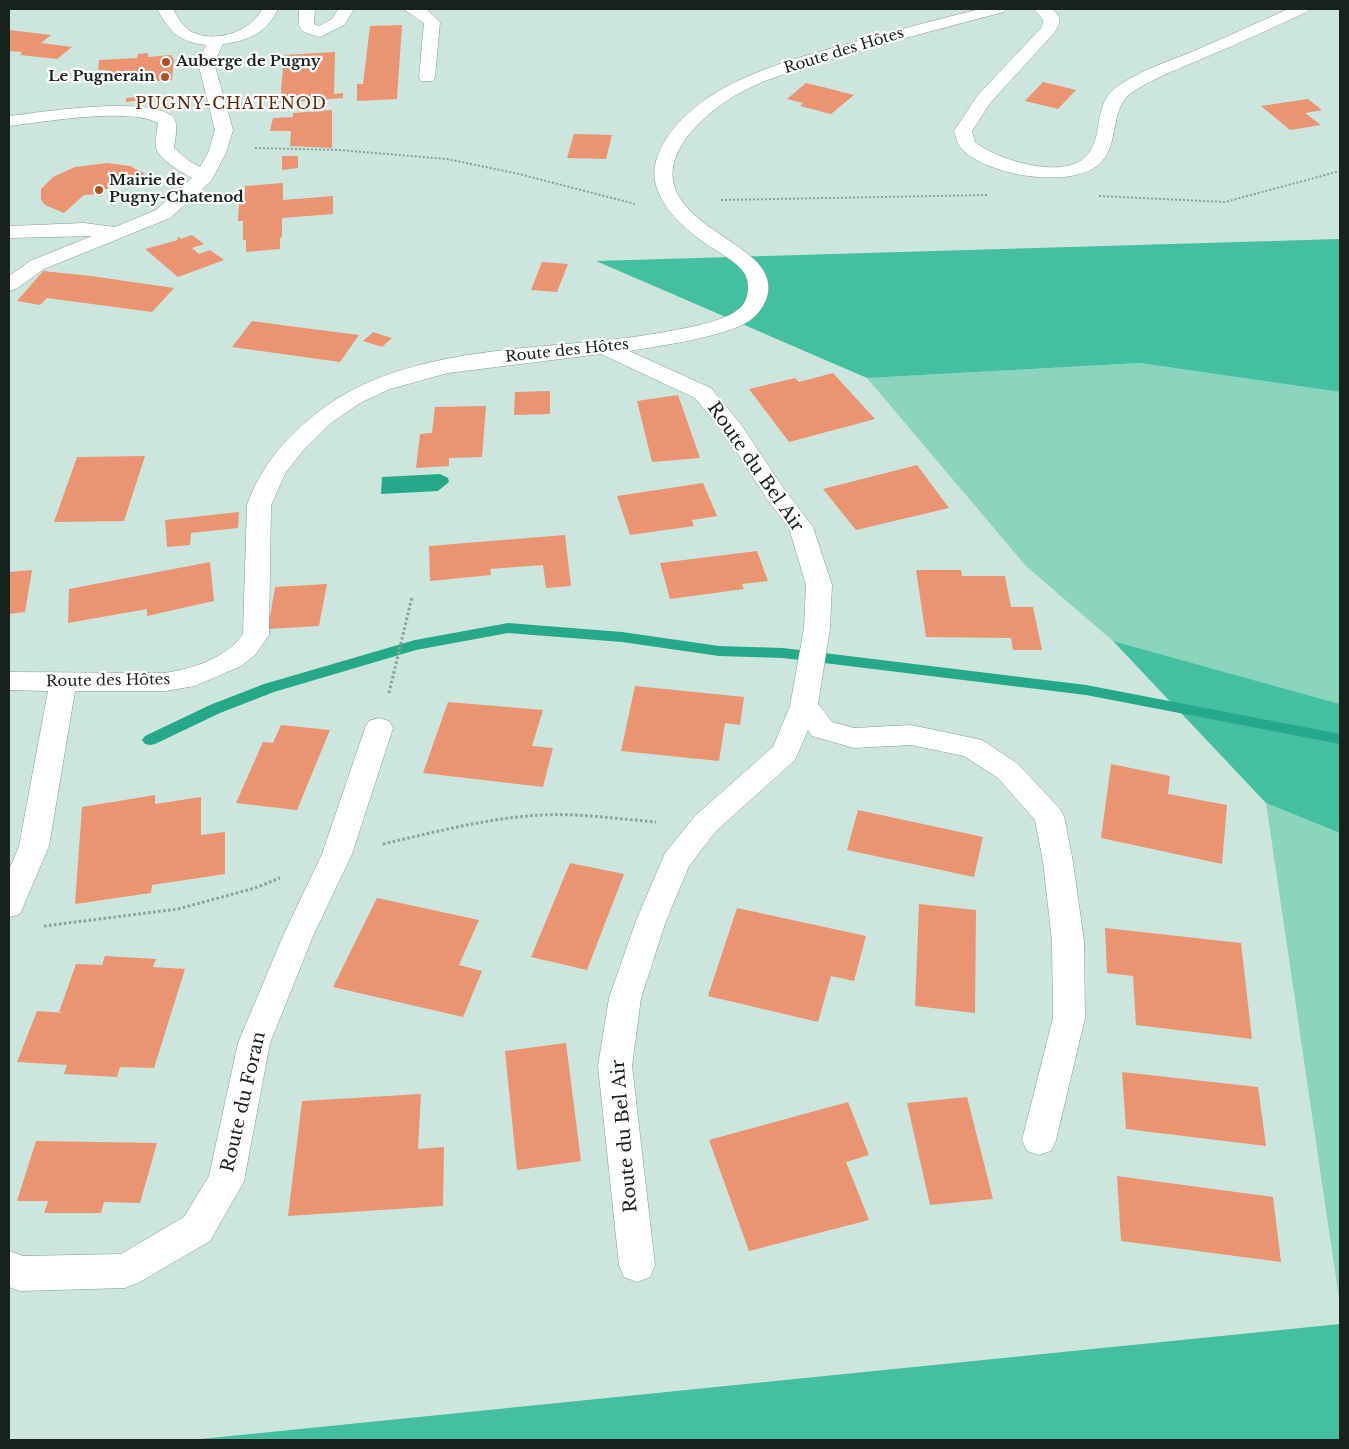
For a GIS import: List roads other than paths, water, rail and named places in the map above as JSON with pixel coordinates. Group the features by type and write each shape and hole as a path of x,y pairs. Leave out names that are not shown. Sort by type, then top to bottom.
{"street":[{"path":"165,9 174,26 192,39 216,41 238,37 256,28 268,16 270,9"},
{"path":"306,9 306,27 320,32 338,22 346,9"},
{"path":"411,9 420,12 432,22 427,77"},
{"name":"Route des Hôtes","path":"9,680 165,682 195,677 232,660 246,649 256,635 259,505 265,485 279,464 306,432 337,408 374,387 417,372 467,361 605,348 681,337 739,319 756,302 759,279 750,267 682,216 664,184 662,171 669,151 699,114 719,99 768,74 811,60 998,9"},
{"path":"1042,9 1052,16 1052,23 1048,30 983,100 963,131 966,143 980,156 1019,169 1047,172 1070,170 1090,163 1101,148 1108,112 1116,95 1132,84 1301,9"},
{"path":"9,285 37,265 163,214 204,177 217,153 224,130 206,63 216,41"},
{"path":"9,121 119,111 156,114 167,121 165,149 183,165 204,177"},
{"path":"9,232 84,229 120,233"},
{"name":"Route du Bel Air","path":"605,348 703,393 734,431 775,494 801,527 819,585 817,628 807,692 785,753 706,823 676,861 651,921 625,998 615,1066 637,1265"},
{"path":"9,905 34,846 63,682"},
{"path":"807,692 822,729 854,738 911,735 972,747 1008,771 1049,816 1058,862 1068,941 1069,1018 1039,1140"},
{"name":"Route du Foran","path":"9,1268 20,1274 125,1271 197,1229 226,1181 254,1043 298,936 337,854 383,714"}],"waterway":[{"path":"150,740 215,709 269,688 415,645 508,628 622,637 719,651 783,653 1086,690 1340,739"}],"place":[{"name":"Auberge de Pugny","path":"166,62"},
{"name":"Le Pugnerain","path":"165,77"},
{"name":"Mairie de Pugny-Chatenod","path":"99,190"}],"district":[{"name":"PUGNY-CHATENOD","path":"231,104"}]}
